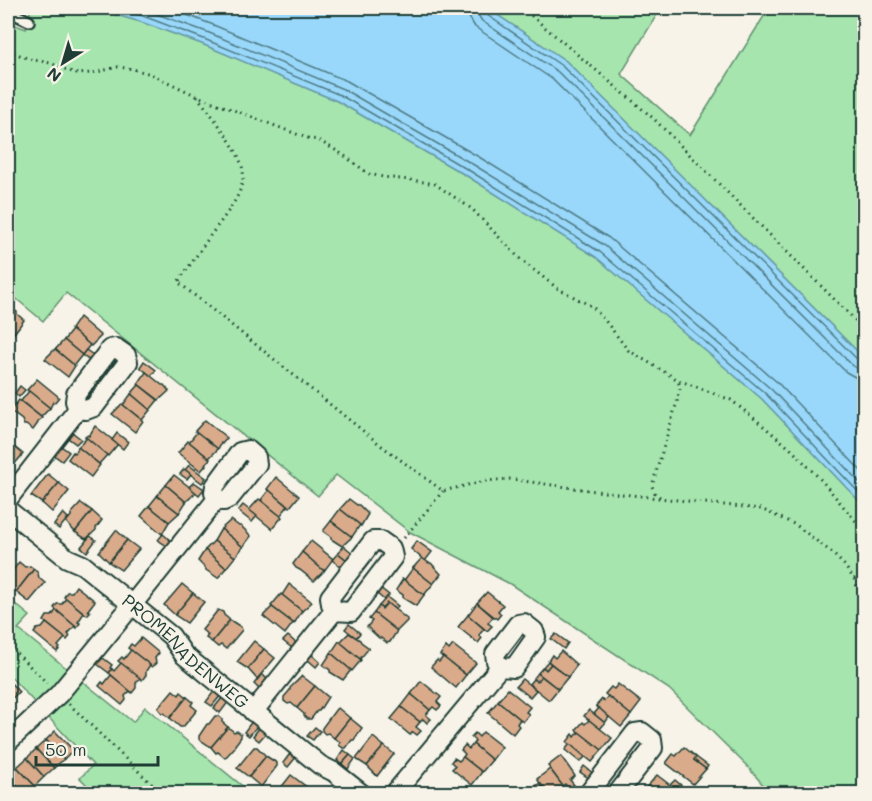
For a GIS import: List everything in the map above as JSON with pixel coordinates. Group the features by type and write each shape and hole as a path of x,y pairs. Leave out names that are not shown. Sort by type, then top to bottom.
{"street":[{"path":"8,500 77,401"},
{"path":"8,742 59,694 132,605 215,493"},
{"name":"PROMENADENWEG","path":"8,510 67,558 83,566 171,636 184,655 253,712 320,765 334,772 362,794"},
{"path":"253,712 332,604 373,541 381,541 391,548 393,557 351,612 332,604"},
{"path":"394,794 498,660"},
{"path":"588,794 635,734 642,732 652,740 653,748 617,794"}],"lane":[{"path":"8,10 29,21"}],"path":[{"path":"522,8 653,118 864,329"},
{"path":"8,50 77,74 118,67 151,74 197,96 307,138 318,140 369,174 435,184 472,208 520,260 557,288 594,307 628,350 678,380 731,400 761,424 792,450 822,481 864,531"},
{"path":"197,96 239,159 243,172 242,184 228,212 178,282 374,440 443,491"},
{"path":"661,498 652,486 678,402 681,388 678,380"},
{"path":"393,557 405,536 443,491 484,481 509,479 761,509 796,525 831,552 854,579 864,604"},
{"path":"854,579 864,573"},
{"path":"8,645 162,794"}],"green space":[{"path":"39,8 92,8 141,22 202,44 337,101 467,176 596,257 762,399 864,506 864,793 770,793 747,766 669,689 510,584 410,532 336,475 318,496 66,293 43,321 8,292 8,22 26,29 30,11"},
{"path":"487,8 661,8 621,74 690,135 769,8 864,8 864,358 566,61"},
{"path":"8,598 30,616 18,629 133,722 145,707 251,793 95,793 80,778 93,765 8,674"}],"water":[{"path":"92,8 487,8 566,61 864,358 864,506 762,399 596,257 467,176 337,101 202,44 141,22"}],"building":[{"path":"8,307 24,320 15,332 8,325"},
{"path":"79,317 101,336 91,346 71,329"},
{"path":"8,325 15,332 8,341"},
{"path":"72,330 90,345 82,355 64,340"},
{"path":"64,340 82,355 74,365 55,350"},
{"path":"55,349 75,366 68,377 45,359"},
{"path":"86,350 96,357 91,362 82,355"},
{"path":"144,361 156,370 151,376 140,367"},
{"path":"146,372 169,391 159,400 138,384"},
{"path":"37,379 59,397 50,408 27,390"},
{"path":"139,385 158,400 150,410 131,394"},
{"path":"20,386 25,390 19,397 15,393"},
{"path":"29,391 50,408 41,417 21,401"},
{"path":"131,394 150,410 142,420 123,405"},
{"path":"19,400 42,418 33,430 24,425 22,420 10,411"},
{"path":"122,404 143,421 135,432 112,414"},
{"path":"205,420 227,438 218,449 195,431"},
{"path":"95,426 118,444 108,456 85,437 89,436"},
{"path":"72,432 81,439 76,444 68,438"},
{"path":"197,432 218,449 209,458 189,442"},
{"path":"117,433 128,442 123,449 112,440"},
{"path":"87,438 107,455 99,464 78,447"},
{"path":"188,441 210,459 201,471 178,453"},
{"path":"12,445 23,454 8,472 8,451"},
{"path":"61,446 69,452 62,461 54,455"},
{"path":"78,447 100,465 91,477 68,459"},
{"path":"189,465 206,478 202,483 185,470"},
{"path":"184,469 191,474 187,479 180,474"},
{"path":"48,474 59,483 42,503 31,496"},
{"path":"174,475 196,492 186,502 166,485"},
{"path":"276,477 299,496 290,507 267,489"},
{"path":"194,482 204,489 199,495 189,487"},
{"path":"59,483 69,491 52,512 42,503"},
{"path":"166,485 186,502 179,513 157,496"},
{"path":"269,490 288,506 280,516 261,500"},
{"path":"157,496 179,513 169,522 149,506"},
{"path":"259,499 282,517 272,529 249,510"},
{"path":"349,499 368,514 361,526 340,509"},
{"path":"81,503 92,511 75,532 66,522"},
{"path":"243,505 257,516 252,522 238,511"},
{"path":"149,506 169,522 162,534 141,516"},
{"path":"340,509 360,525 352,537 331,521"},
{"path":"92,511 102,520 96,530 86,539 75,532"},
{"path":"63,513 68,518 59,529 54,525"},
{"path":"231,520 251,536 243,547 221,529"},
{"path":"331,521 352,537 342,546 323,531"},
{"path":"221,529 243,547 235,557 214,541"},
{"path":"116,530 127,540 109,562 99,552"},
{"path":"163,534 171,541 167,546 158,540"},
{"path":"90,536 96,540 87,552 81,547"},
{"path":"127,540 139,549 121,570 109,562"},
{"path":"214,541 235,557 226,568 205,550"},
{"path":"311,541 333,559 324,571 302,552"},
{"path":"417,541 432,552 425,561 411,549"},
{"path":"344,546 354,554 348,561 338,553"},
{"path":"205,550 226,568 218,578 198,561"},
{"path":"302,552 324,571 314,581 293,564"},
{"path":"338,553 348,561 342,568 332,560"},
{"path":"422,558 431,563 441,574 433,584 413,568"},
{"path":"19,562 25,567 30,566 34,569 16,592 8,585 8,577"},
{"path":"413,568 433,584 424,595 403,579"},
{"path":"34,569 45,583 29,602 16,592"},
{"path":"403,579 424,595 416,606 403,598 403,595 396,590"},
{"path":"182,584 193,593 175,615 164,605"},
{"path":"289,584 312,602 302,611 282,595"},
{"path":"76,586 95,601 87,615 64,597"},
{"path":"379,587 389,595 384,600 375,592"},
{"path":"487,592 503,605 498,611 501,614 497,619 477,603"},
{"path":"193,593 204,602 187,623 175,615"},
{"path":"281,594 302,611 294,624 271,606"},
{"path":"387,597 398,606 395,609 387,603 382,609 379,606"},
{"path":"66,598 84,613 77,628 54,608 57,604 62,604"},
{"path":"387,603 407,619 397,631 374,613 379,606 382,609"},
{"path":"477,603 493,617 488,623 492,626 487,631 468,615"},
{"path":"272,607 293,623 285,634 263,616"},
{"path":"56,610 75,626 68,634 70,636 67,640 44,621"},
{"path":"218,610 230,620 212,642 206,638 208,635 202,630"},
{"path":"374,613 397,631 390,642 387,643 379,638 367,627"},
{"path":"468,615 484,629 479,635 482,638 478,643 458,627"},
{"path":"230,620 242,630 226,649 221,645 218,647 212,642"},
{"path":"46,623 65,638 58,646 60,648 57,652 34,633"},
{"path":"349,624 360,633 356,638 345,629"},
{"path":"349,633 369,648 360,659 340,642"},
{"path":"556,634 568,643 564,649 551,639"},
{"path":"288,636 296,643 292,648 283,641"},
{"path":"141,638 159,653 152,667 128,648 131,644 134,646"},
{"path":"254,641 264,649 248,669 237,662"},
{"path":"339,641 361,660 352,671 331,653"},
{"path":"453,645 476,663 466,675 440,655 446,647 449,650"},
{"path":"264,649 275,658 257,679 248,669"},
{"path":"131,650 150,665 142,680 118,661 122,657 124,659"},
{"path":"561,651 577,665 568,677 548,661 552,655 555,658"},
{"path":"331,653 351,670 343,680 323,665"},
{"path":"311,654 320,662 316,667 307,659"},
{"path":"443,657 466,675 456,688 431,667"},
{"path":"103,658 112,665 109,673 97,664"},
{"path":"548,661 551,664 546,670 543,667"},
{"path":"121,663 140,678 132,693 109,673"},
{"path":"551,664 568,677 558,689 538,673 543,667 546,670"},
{"path":"538,673 541,676 537,682 533,679"},
{"path":"262,674 267,679 259,689 254,684"},
{"path":"111,675 130,691 125,696 126,700 122,705 99,686 102,682 104,684"},
{"path":"302,676 315,686 297,708 284,701 284,697"},
{"path":"541,676 558,689 549,700 529,684 533,679 537,682"},
{"path":"522,679 536,690 530,697 516,686"},
{"path":"8,680 19,692 9,701 8,700"},
{"path":"421,681 441,697 437,702 441,706 437,710 433,707 430,710 411,694"},
{"path":"618,684 641,702 631,715 605,694 611,687 614,689"},
{"path":"315,686 328,697 319,711 311,719 307,719 297,708"},
{"path":"508,689 530,707 526,712 529,714 523,722 498,701"},
{"path":"173,690 187,697 170,718 158,708"},
{"path":"215,690 221,695 212,706 206,702"},
{"path":"411,694 430,710 426,715 431,719 427,723 423,719 420,722 401,707"},
{"path":"608,696 631,715 621,727 596,706"},
{"path":"187,697 197,710 183,727 180,727 170,718"},
{"path":"223,697 229,701 220,713 214,708"},
{"path":"498,701 520,719 517,724 519,726 513,734 488,713"},
{"path":"401,707 420,722 416,727 421,731 417,735 413,732 410,735 391,719"},
{"path":"338,708 350,718 334,738 328,733 325,734 322,728"},
{"path":"599,708 609,717 605,723 594,714"},
{"path":"589,710 605,723 600,729 584,716"},
{"path":"215,716 222,719 228,727 211,747 199,739 199,736"},
{"path":"350,718 362,728 354,740 343,748 334,738"},
{"path":"253,720 258,725 249,736 244,732"},
{"path":"589,720 612,738 602,750 576,730 583,722 585,724"},
{"path":"228,727 241,734 241,737 225,758 211,747"},
{"path":"260,727 267,732 259,741 253,736"},
{"path":"315,727 320,731 313,740 307,736"},
{"path":"55,731 73,750 64,759 46,740"},
{"path":"483,732 502,747 492,760 473,744 475,741 471,737 475,733 479,737"},
{"path":"579,732 602,750 592,762 567,742 573,734 575,737"},
{"path":"373,737 384,746 367,766 356,759"},
{"path":"46,740 64,759 54,768 36,749"},
{"path":"473,744 492,760 482,772 463,757 465,754 461,750 465,745 469,749"},
{"path":"570,744 585,757 580,762 565,750"},
{"path":"384,746 394,754 377,776 367,766"},
{"path":"254,747 266,756 249,777 237,768"},
{"path":"684,747 696,757 694,760 706,769 693,784 666,763 673,754 676,756"},
{"path":"36,749 54,768 44,777 27,758"},
{"path":"344,750 350,755 342,764 337,760"},
{"path":"292,751 297,756 288,767 283,763"},
{"path":"350,755 355,759 348,769 342,764"},
{"path":"266,756 277,763 277,766 261,787 249,777"},
{"path":"561,756 575,776 570,780 574,785 569,789 565,784 562,786 548,766"},
{"path":"463,757 482,772 472,785 452,769 455,766 451,762 454,758 459,761"},
{"path":"696,757 708,766 706,769 694,760"},
{"path":"27,758 44,777 35,786 17,767"},
{"path":"584,766 594,774 590,779 580,772"},
{"path":"17,767 35,786 27,794 24,794 8,776"},
{"path":"550,769 565,789 560,794 548,794 537,779"},
{"path":"291,775 308,788 304,794 276,794"},
{"path":"657,775 679,793 655,794 647,787"},
{"path":"675,780 689,792 688,794 680,794 670,785"},
{"path":"540,783 548,794 528,794 527,792"},
{"path":"436,786 441,791 439,794 430,794"},
{"path":"647,787 655,794 641,794"}]}
